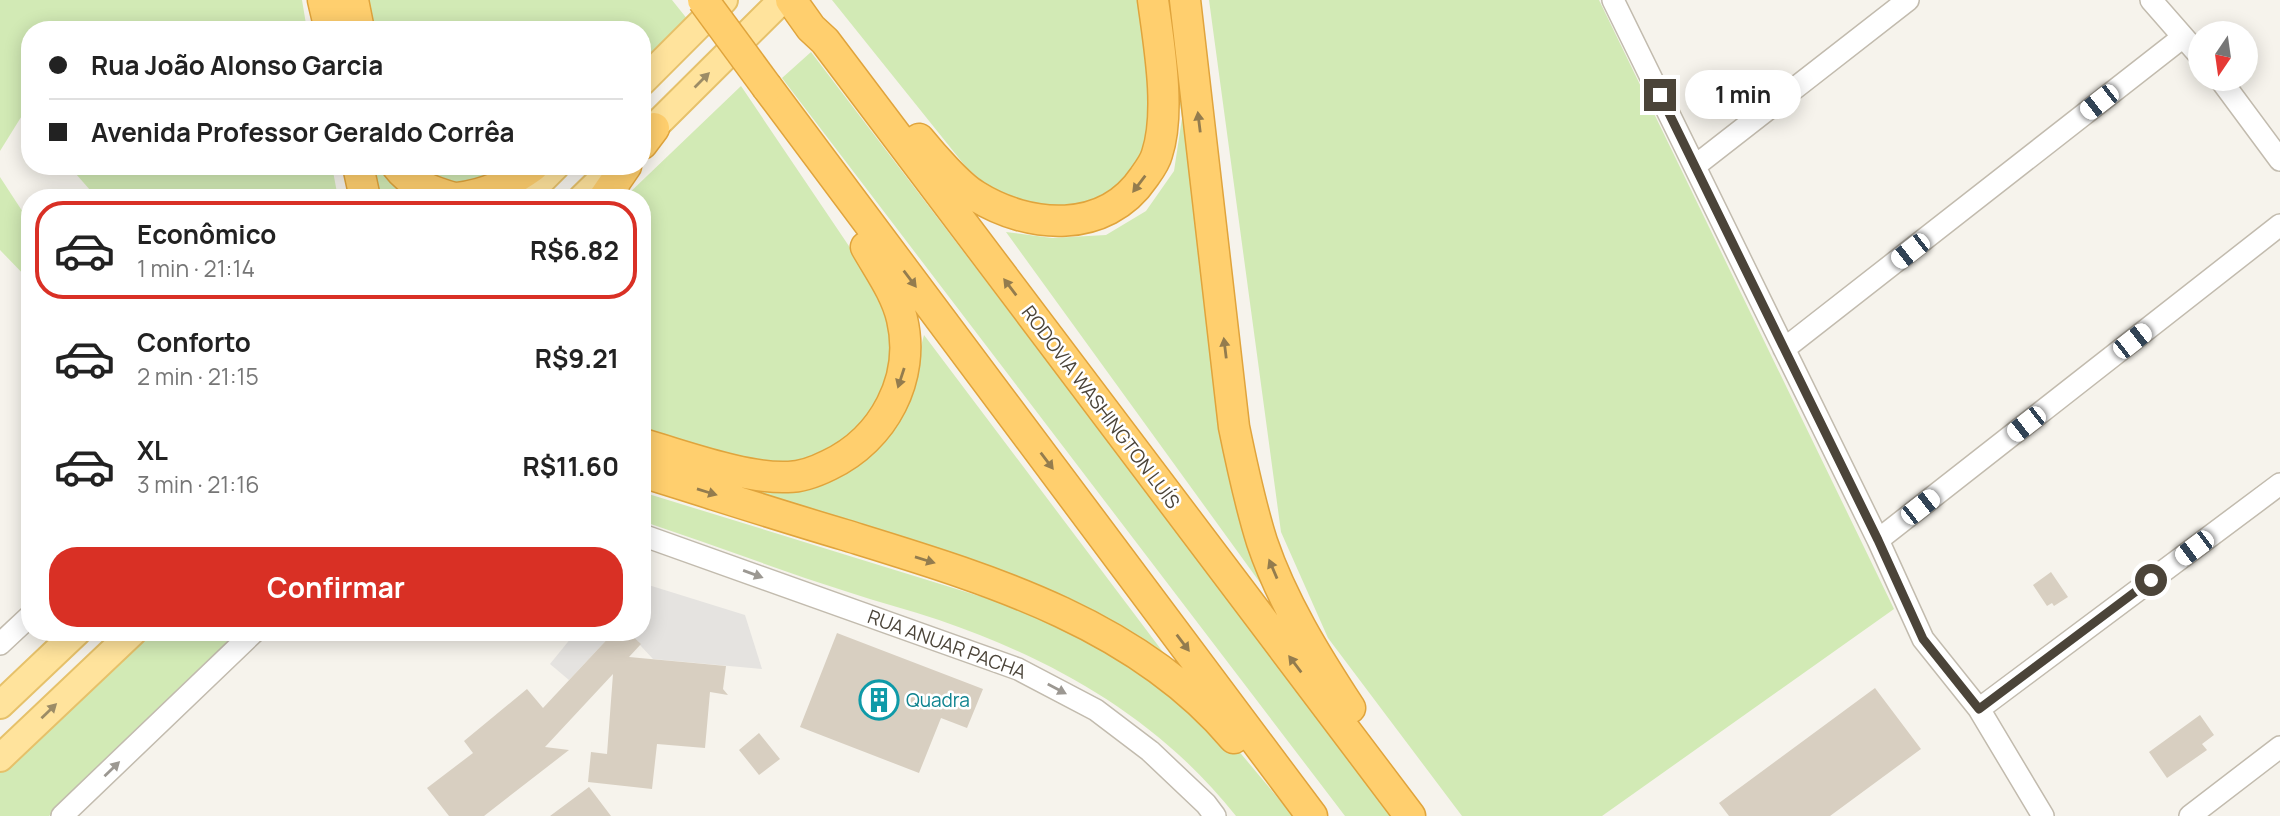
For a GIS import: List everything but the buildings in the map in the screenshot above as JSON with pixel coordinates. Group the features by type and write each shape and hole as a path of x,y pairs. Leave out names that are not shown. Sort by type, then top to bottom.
{"highway":[{"path":"323,0 328,21"},
{"path":"353,0 357,21"},
{"path":"703,0 1312,816"},
{"name":"RODOVIA WASHINGTON LUÍS","path":"791,0 1410,816"},
{"path":"818,35 883,97 926,148 973,194 1006,212 1075,222 1104,212 1129,196 1156,158 1165,116 1153,0"},
{"path":"1185,0 1234,427 1247,493 1263,544 1284,595 1304,632 1422,816"},
{"path":"651,446 758,476 790,477 815,472 840,460 863,444 879,426 895,398 905,369 906,347 895,298 806,140"},
{"path":"405,175 427,189"},
{"path":"493,189 520,175"},
{"path":"651,475 963,571 1014,591 1084,624 1151,663 1190,693 1226,729 1299,816"}],"main road":[{"path":"651,73 724,0"},
{"path":"651,132 782,0"},
{"path":"533,189 547,175"},
{"path":"591,189 606,175"},
{"path":"0,705 68,641"},
{"path":"0,758 124,641"}],"street":[{"path":"1614,0 1878,540 1923,639 1979,709 2043,816"},
{"path":"1695,166 1908,0"},
{"path":"2151,0 2188,43"},
{"path":"1784,349 2183,37"},
{"path":"2229,91 2280,160"},
{"path":"1878,540 2280,225"},
{"path":"1979,709 2280,484"},
{"name":"RUA ANUAR PACHA","path":"651,538 1018,669 1096,710 1150,751 1206,804 1215,816"},
{"path":"0,644 21,624"},
{"path":"62,816 245,641"},
{"path":"2190,816 2280,747"}],"green space":[{"path":"0,0 302,0 306,21 21,21 21,117 0,151"},
{"path":"367,0 672,0 688,20 651,55 651,21 371,21"},
{"path":"832,0 1142,0 1157,137 1134,188 1089,213 1009,204 966,167"},
{"path":"1165,0 1178,0 1269,595 1006,232 1052,238 1106,235 1146,211 1174,171 1182,118"},
{"path":"1209,0 1599,0 1894,609 1602,816 1462,816 1328,638 1281,532"},
{"path":"811,52 1394,816 1345,816 782,78"},
{"path":"741,86 884,298 897,352 885,398 859,429 808,465 751,464 651,436 651,189 633,189"},
{"path":"77,175 334,175 336,189 89,189"},
{"path":"369,175 394,175 411,189 372,189"},
{"path":"431,175 494,175 469,186"},
{"path":"0,177 21,209 21,272 0,250"},
{"path":"924,335 1169,660 1080,609 1014,576 651,462 779,489 910,387"},
{"path":"651,495 1041,615 1113,652 1227,737 1293,816 1236,816 1206,781 1174,750 1139,722 1064,674 1024,654 939,620 822,584 651,524"},
{"path":"135,641 231,641 49,816 0,816 0,768"}],"shaded area":[{"path":"651,586 745,615 762,669 653,659 636,641 651,641"},
{"path":"569,641 606,641 569,680 550,664"}],"place":[{"name":"Quadra","path":"879,700"}],"route":[{"path":"1660,95 1878,540 1923,639 1979,709 2151,580"}]}
